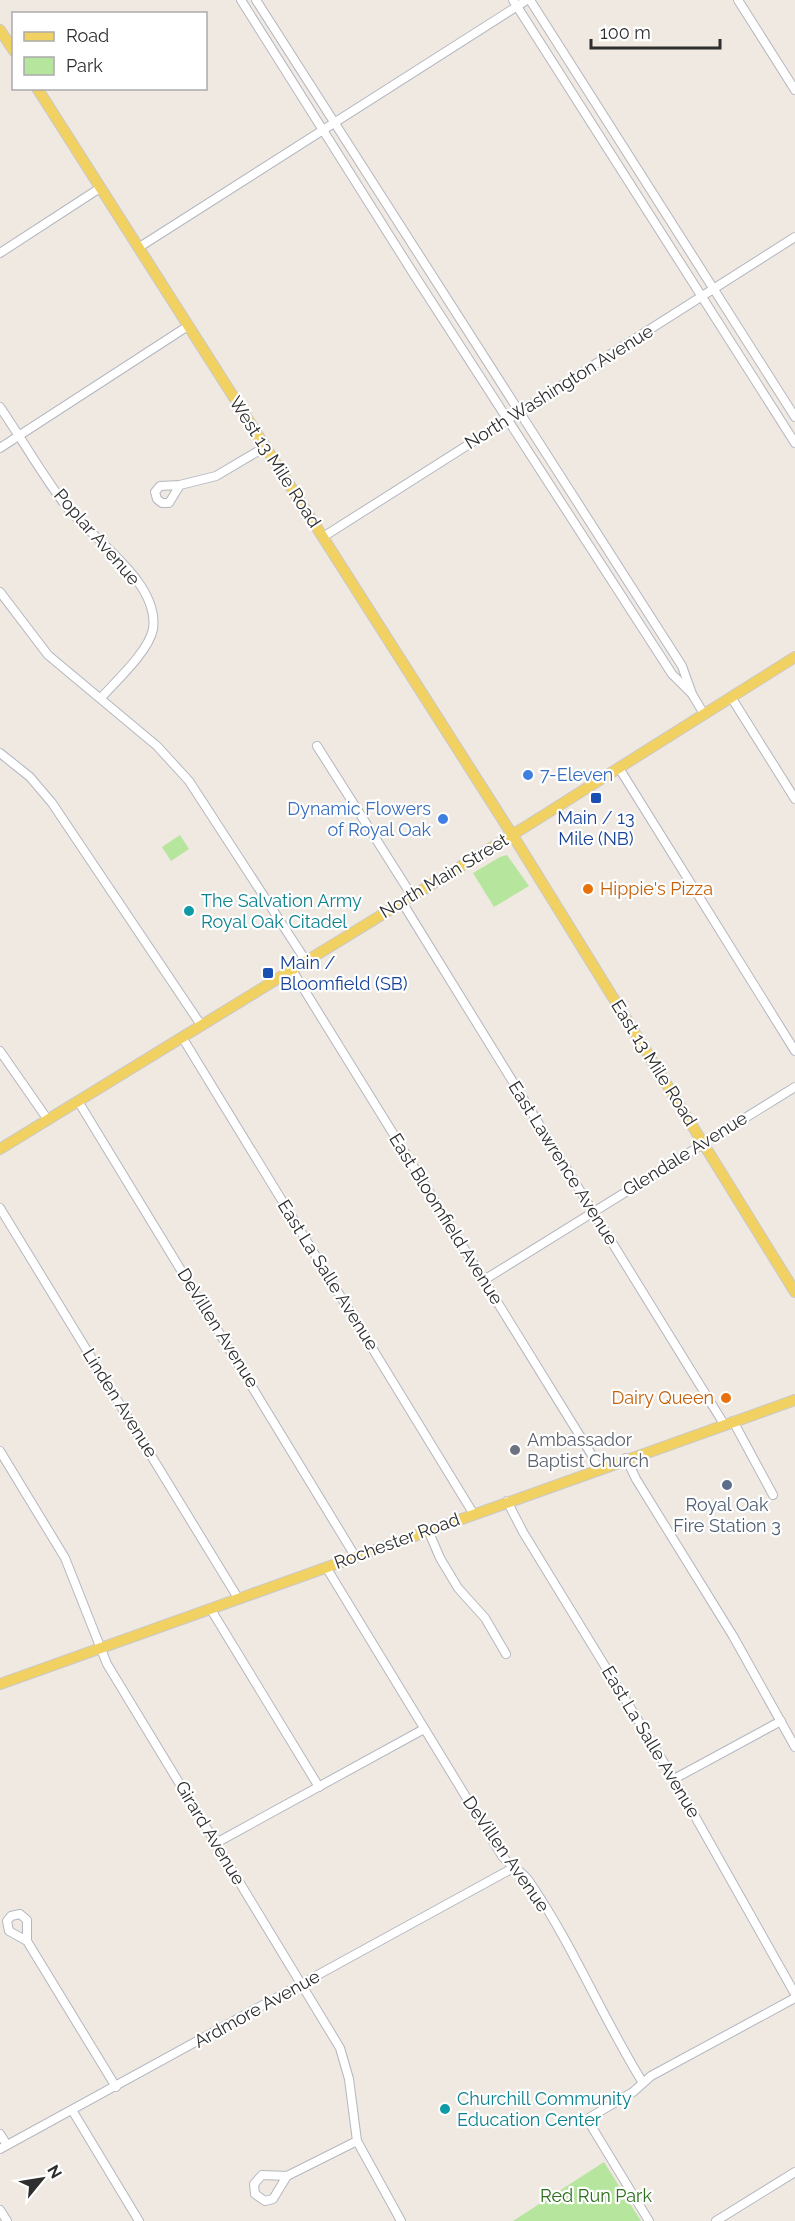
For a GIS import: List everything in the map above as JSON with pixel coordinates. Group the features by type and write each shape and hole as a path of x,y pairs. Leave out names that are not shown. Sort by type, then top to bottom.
{"main road":[{"path":"0,30 12,48"},
{"name":"West 13 Mile Road","path":"38,90 512,835"},
{"name":"North Main Street","path":"0,1149 512,835 795,657"},
{"name":"East 13 Mile Road","path":"512,835 795,1292"},
{"name":"Rochester Road","path":"0,1684 597,1468 795,1400"}],"street":[{"path":"242,0 413,273 509,419 594,555 672,674 692,694"},
{"path":"256,0 681,666 692,694 704,714"},
{"path":"138,248 336,123 515,3 529,0 630,153 795,417"},
{"path":"738,0 795,90"},
{"path":"515,3 615,162 792,432 795,442"},
{"path":"615,162 630,153"},
{"path":"0,253 100,188"},
{"name":"North Washington Avenue","path":"323,537 795,237"},
{"path":"413,273 425,266"},
{"path":"0,448 188,326"},
{"name":"Poplar Avenue","path":"0,407 67,507 122,564 143,590 151,608 153,626 147,643 101,698"},
{"path":"180,485 224,472 265,447"},
{"path":"594,555 606,547"},
{"path":"0,592 48,655 158,746 189,781 306,961"},
{"path":"731,697 795,799"},
{"name":"East Lawrence Avenue","path":"317,746 594,1211 773,1495"},
{"path":"0,753 30,777 52,803 201,1025"},
{"path":"619,768 795,1052"},
{"name":"East Bloomfield Avenue","path":"292,970 593,1457 597,1468"},
{"name":"East La Salle Avenue","path":"182,1037 474,1513"},
{"path":"0,1051 48,1120"},
{"name":"Glendale Avenue","path":"484,1280 795,1087"},
{"name":"DeVillen Avenue","path":"78,1101 355,1556"},
{"name":"Linden Avenue","path":"0,1208 238,1598"},
{"name":"Girard Avenue","path":"0,1451 65,1558 107,1664 303,1985 346,2062 357,2141 401,2221"},
{"path":"626,1458 636,1479 733,1636 795,1747"},
{"name":"East La Salle Avenue","path":"507,1501 523,1532 674,1779 794,1993"},
{"path":"428,1530 440,1558 458,1588 485,1618 507,1654"},
{"name":"DeVillen Avenue","path":"326,1567 502,1856 529,1881 589,1983 609,2027 643,2083"},
{"path":"210,1608 319,1787"},
{"path":"674,1779 781,1721"},
{"path":"216,1843 424,1729"},
{"name":"Ardmore Avenue","path":"3,2147 303,1985 513,1868"},
{"path":"27,1941 116,2086"},
{"path":"649,2221 587,2119 651,2076 794,1993"},
{"path":"72,2110 139,2221"},
{"path":"0,2134 3,2147"},
{"path":"287,2176 357,2141"},
{"path":"716,2221 795,2172"},
{"path":"0,2210 6,2221"}],"green space":[{"path":"180,835 189,849 171,861 162,847"},
{"path":"507,855 529,886 494,907 473,873"},
{"name":"Red Run Park","path":"604,2162 641,2221 513,2221"}],"place":[{"name":"7-Eleven","path":"528,775"},
{"name":"Main / 13 Mile (NB)","path":"596,798"},
{"name":"Dynamic Flowers of Royal Oak","path":"443,819"},
{"name":"Hippie's Pizza","path":"588,889"},
{"name":"The Salvation Army Royal Oak Citadel","path":"189,911"},
{"name":"Main / Bloomfield (SB)","path":"268,973"},
{"name":"Dairy Queen","path":"726,1398"},
{"name":"Ambassador Baptist Church","path":"515,1450"},
{"name":"Royal Oak Fire Station 3","path":"727,1485"},
{"name":"Churchill Community Education Center","path":"445,2109"}]}
